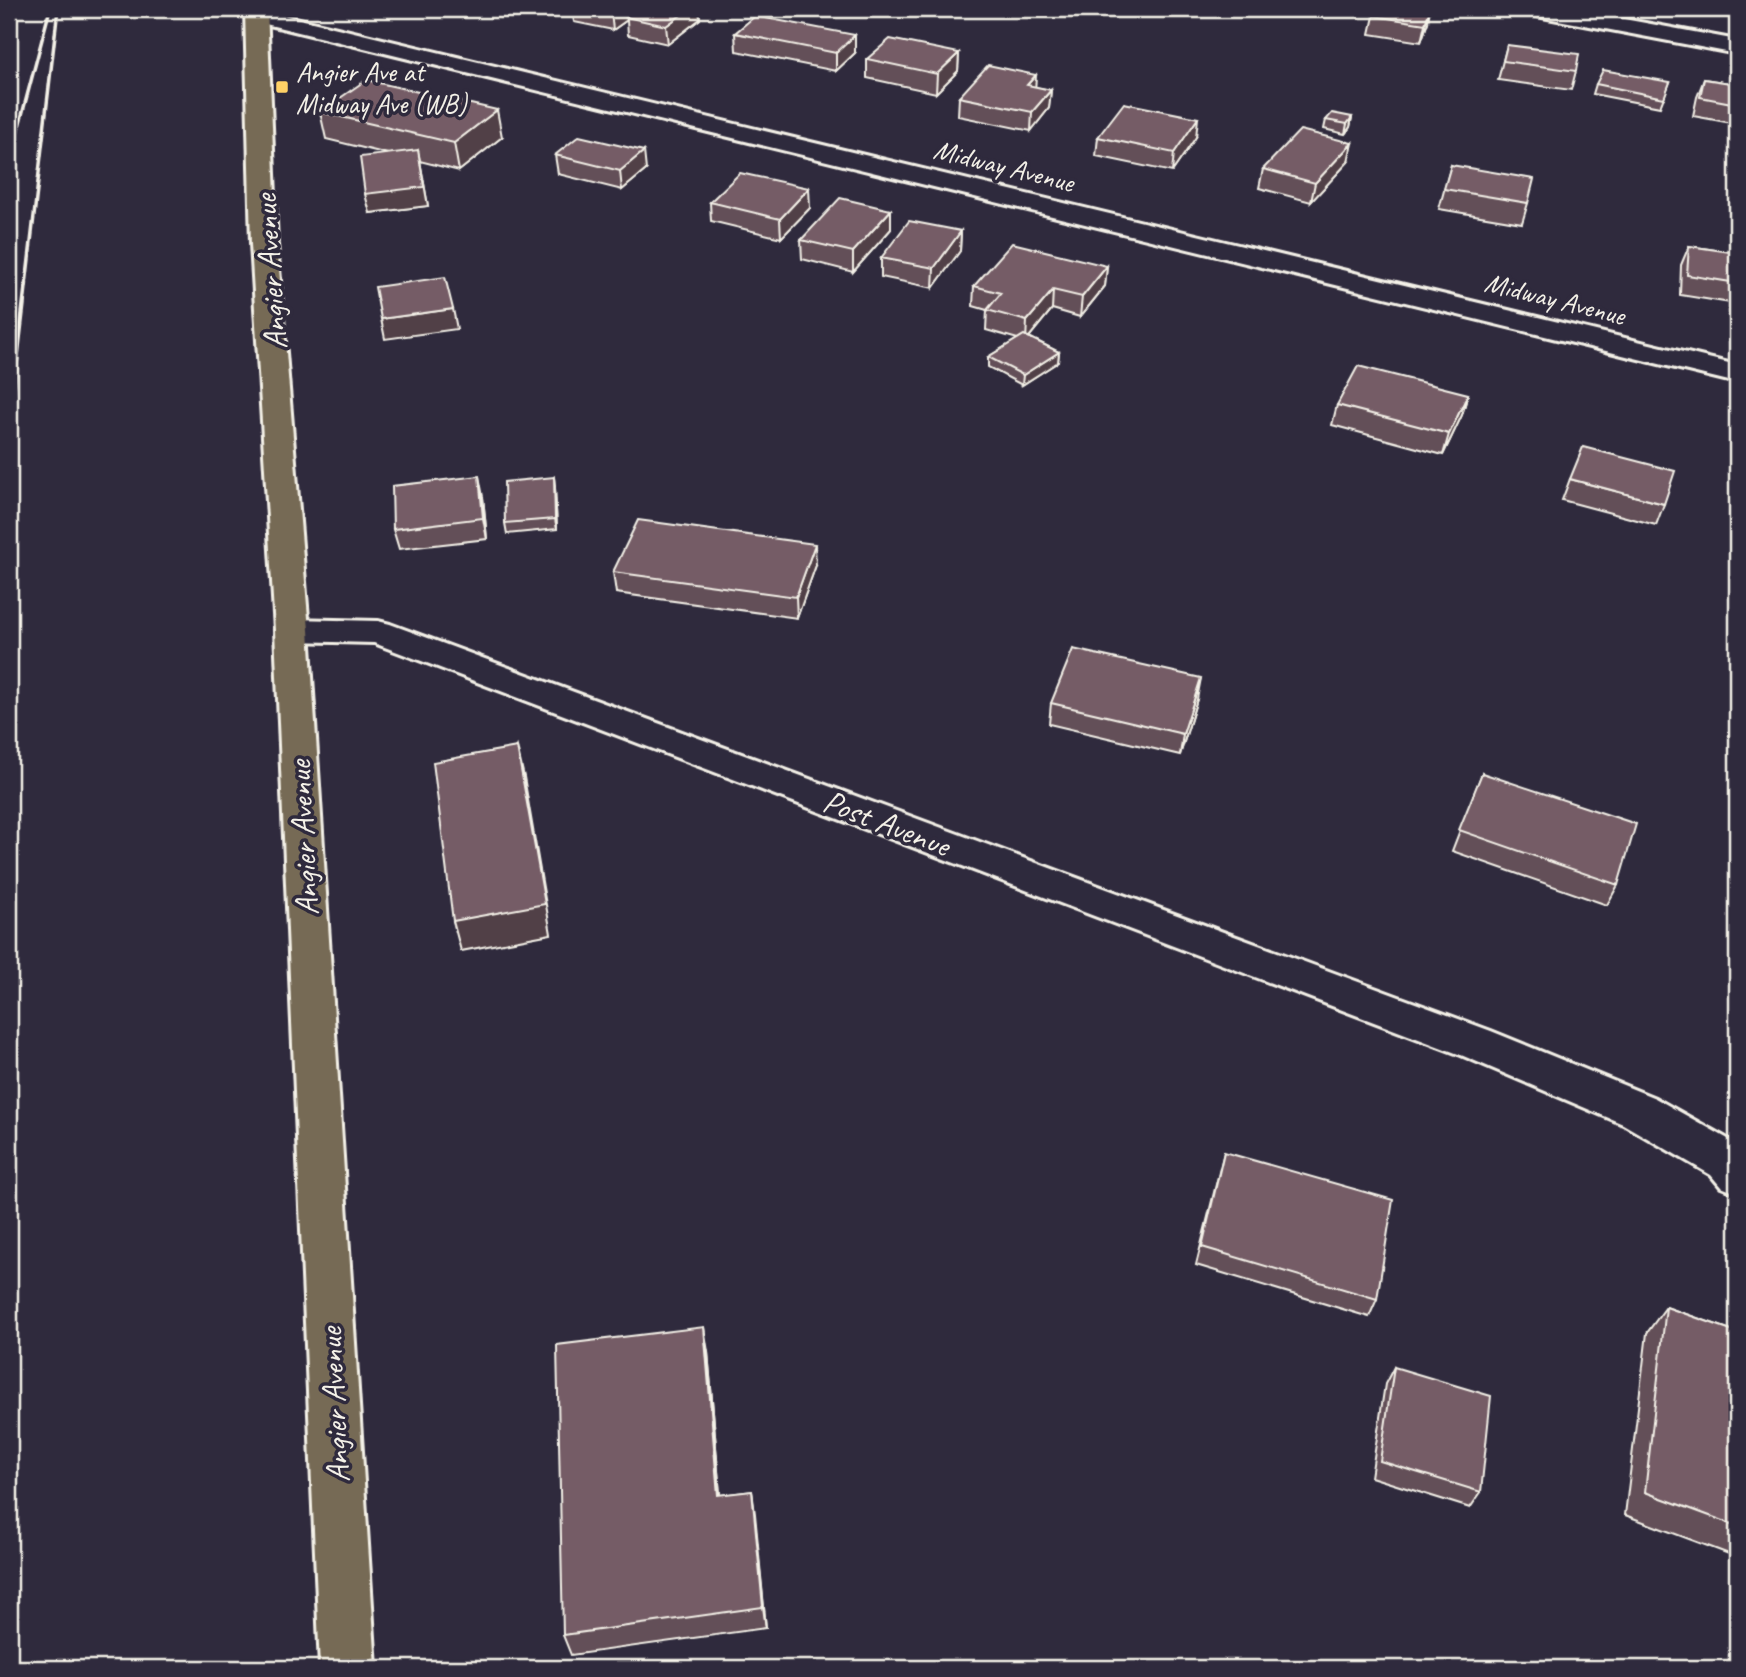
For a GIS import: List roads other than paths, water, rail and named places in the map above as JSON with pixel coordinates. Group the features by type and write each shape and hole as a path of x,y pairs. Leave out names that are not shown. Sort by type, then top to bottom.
{"main road":[{"name":"Angier Avenue","path":"256,12 264,244 292,630 348,1668"}],"street":[{"path":"256,12 295,9"},
{"path":"1536,9 1737,47"},
{"name":"Midway Avenue","path":"256,12 1737,374"},
{"name":"Post Avenue","path":"292,630 378,632 1476,1043 1639,1111 1727,1161 1737,1172"}],"railway":[{"path":"9,164 50,9"},
{"path":"26,285 58,9"},
{"path":"9,429 26,283"}],"place":[{"name":"Angier Ave at Midway Ave (WB)","path":"282,87"}]}
